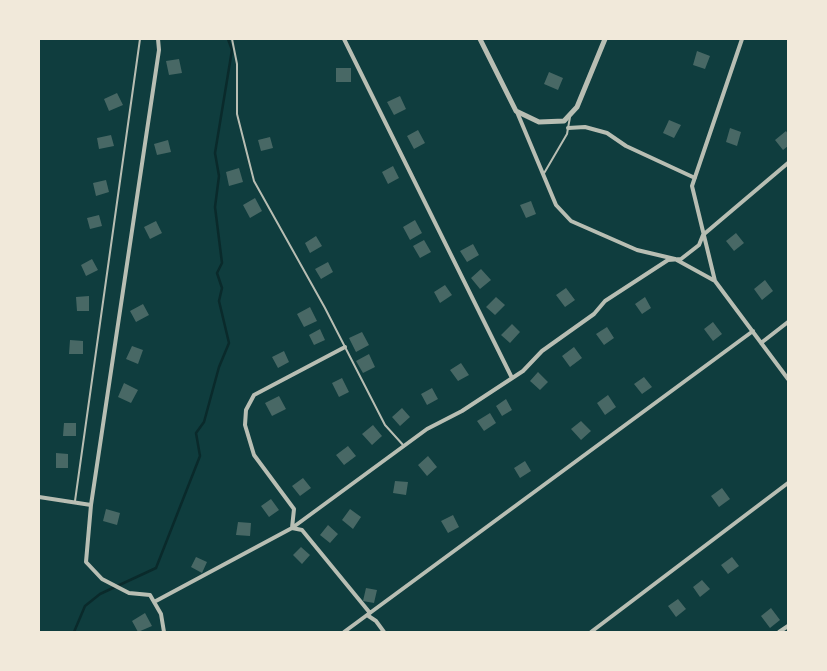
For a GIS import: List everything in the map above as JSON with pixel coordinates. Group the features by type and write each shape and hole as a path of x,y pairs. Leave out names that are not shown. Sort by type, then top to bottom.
{"street":[{"path":"158,39 159,50 91,505 86,562 102,579 129,594 150,595 162,614 164,632"},
{"path":"344,39 512,378"},
{"path":"480,39 516,111 556,205 571,221 638,250 675,259 715,281"},
{"path":"516,111 539,122 564,121 577,107 605,39"},
{"path":"742,39 692,186 715,281 788,379"},
{"path":"568,128 586,127 607,133 626,146 695,178"},
{"path":"154,602 292,528 427,429 462,411 523,371 542,351 594,314 605,301 668,260 681,259 699,245 703,235 788,163"},
{"path":"761,343 788,322"},
{"path":"344,632 753,331"},
{"path":"292,528 294,509 254,455 245,425 246,410 254,395 345,347"},
{"path":"591,632 788,483"},
{"path":"39,497 75,501 91,505"},
{"path":"292,528 302,530 384,632"},
{"path":"780,632 788,626"}],"lane":[{"path":"75,501 140,39"},
{"path":"232,39 237,64 237,114 254,181 345,347 384,425 404,446"},
{"path":"543,176 560,149 568,128 570,114"}],"building":[{"path":"697,51 710,56 705,69 693,65"},
{"path":"179,59 182,73 169,75 166,61"},
{"path":"336,68 351,68 351,82 336,82"},
{"path":"549,72 563,78 558,90 544,84"},
{"path":"117,93 123,105 109,111 104,99"},
{"path":"400,96 406,109 394,115 387,102"},
{"path":"669,120 681,125 674,138 663,133"},
{"path":"730,128 741,132 737,146 726,142"},
{"path":"418,130 425,143 414,149 407,136"},
{"path":"786,131 788,134 788,146 783,150 775,140"},
{"path":"111,135 114,146 99,149 97,138"},
{"path":"270,137 273,148 261,151 258,140"},
{"path":"168,140 171,152 157,155 154,144"},
{"path":"393,166 399,178 388,184 382,172"},
{"path":"239,168 243,182 229,186 226,172"},
{"path":"106,180 109,192 96,196 93,183"},
{"path":"255,198 262,211 250,218 243,205"},
{"path":"531,201 536,214 526,218 520,205"},
{"path":"99,215 102,226 90,229 87,218"},
{"path":"415,220 422,233 410,240 403,227"},
{"path":"156,221 162,233 150,239 144,227"},
{"path":"736,233 744,243 734,251 726,241"},
{"path":"316,236 322,246 310,253 305,243"},
{"path":"424,240 431,252 420,258 413,246"},
{"path":"473,244 479,255 467,262 460,251"},
{"path":"92,259 98,270 86,276 81,265"},
{"path":"328,262 333,272 321,279 315,269"},
{"path":"481,269 491,280 480,289 471,278"},
{"path":"765,280 773,291 762,300 754,289"},
{"path":"445,285 452,295 440,303 434,292"},
{"path":"566,288 575,300 565,307 556,295"},
{"path":"89,296 89,311 77,311 76,297"},
{"path":"496,297 505,305 495,315 486,307"},
{"path":"645,297 651,308 642,314 635,304"},
{"path":"143,304 149,315 136,322 130,311"},
{"path":"310,307 317,321 304,327 297,314"},
{"path":"713,322 722,334 713,341 704,329"},
{"path":"512,324 520,332 510,343 501,335"},
{"path":"607,327 614,338 604,345 596,334"},
{"path":"320,329 325,340 314,345 309,335"},
{"path":"362,332 369,345 356,352 349,338"},
{"path":"70,340 83,341 83,354 69,354"},
{"path":"132,346 143,350 138,364 126,359"},
{"path":"574,347 582,358 570,367 562,356"},
{"path":"284,351 289,362 278,368 272,357"},
{"path":"369,354 375,367 363,373 356,361"},
{"path":"461,363 469,375 458,381 450,370"},
{"path":"538,372 548,382 540,390 530,381"},
{"path":"644,377 652,387 642,394 634,384"},
{"path":"342,378 349,392 339,397 332,383"},
{"path":"124,383 138,390 131,403 118,397"},
{"path":"432,388 438,399 427,405 421,394"},
{"path":"608,395 616,407 605,415 597,403"},
{"path":"279,396 286,409 272,416 265,403"},
{"path":"506,399 512,410 502,416 496,406"},
{"path":"402,408 410,417 400,426 392,417"},
{"path":"490,413 496,423 484,431 477,421"},
{"path":"581,421 591,431 581,440 571,429"},
{"path":"64,423 76,423 76,436 63,436"},
{"path":"373,425 382,436 372,445 362,434"},
{"path":"348,446 356,456 344,465 336,455"},
{"path":"56,453 68,454 68,468 56,468"},
{"path":"428,456 437,467 427,476 418,465"},
{"path":"525,461 531,471 520,478 514,468"},
{"path":"303,478 311,488 300,496 292,486"},
{"path":"395,481 408,482 406,495 393,493"},
{"path":"722,488 730,499 719,507 711,496"},
{"path":"271,499 279,510 269,517 261,506"},
{"path":"106,509 120,513 117,525 103,521"},
{"path":"350,509 361,517 353,529 342,520"},
{"path":"453,515 459,527 448,533 441,521"},
{"path":"238,522 251,523 250,536 236,535"},
{"path":"328,525 338,534 330,543 320,535"},
{"path":"301,547 310,555 302,564 293,555"},
{"path":"196,557 207,562 202,573 191,567"},
{"path":"732,557 739,566 728,574 721,565"},
{"path":"702,580 710,589 700,597 693,587"},
{"path":"366,588 377,590 374,603 363,601"},
{"path":"678,599 686,609 676,617 668,606"},
{"path":"771,608 780,620 770,628 761,616"},
{"path":"145,613 152,626 138,632 132,621"}],"waterway":[{"path":"74,632 85,606 100,594 156,568 200,456 196,433 204,422 219,367 229,343 219,301 222,288 217,273 222,263 215,207 219,176 215,153 232,50 228,39"}]}
